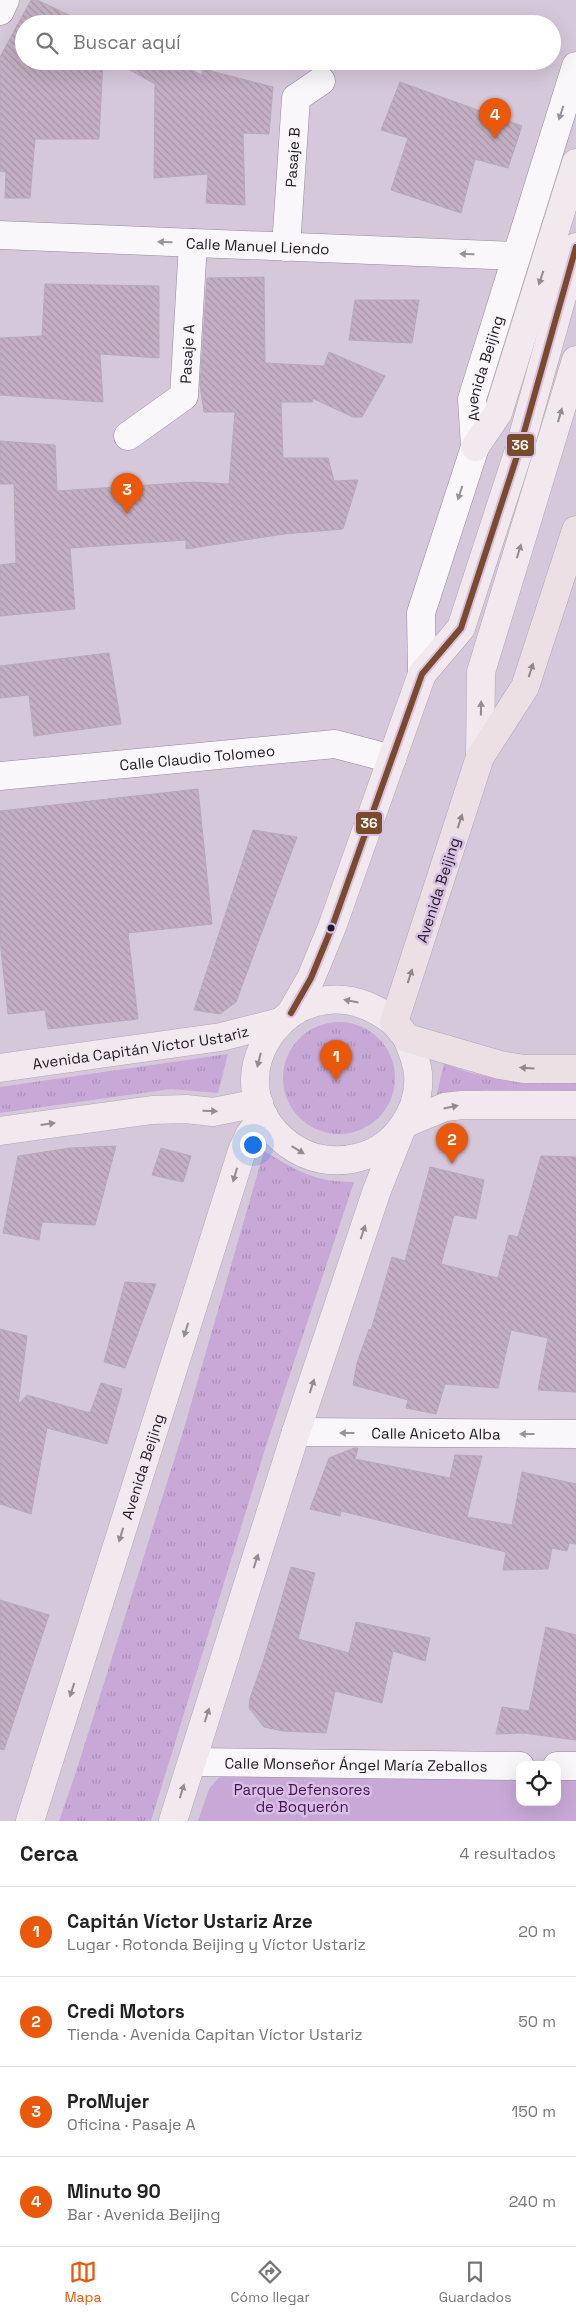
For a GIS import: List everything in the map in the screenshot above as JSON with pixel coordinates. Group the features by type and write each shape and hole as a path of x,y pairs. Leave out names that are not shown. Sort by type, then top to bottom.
{"highway":[{"name":"Avenida Beijing","path":"400,1030 480,757 525,687 576,530"},
{"path":"400,1030 500,1065 524,1069 576,1069"}],"main road":[{"path":"475,447 498,413 576,163"},
{"name":"Avenida Beijing","path":"286,1017 311,978 332,927 422,674 461,628 519,450 576,247"},
{"name":"Avenida Beijing","path":"480,757 481,672 576,360"},
{"path":"173,1821 296,1432 377,1190 403,1126 414,1108 418,1092 415,1058 400,1030 368,1005 336,999 305,1005 286,1017 266,1040 258,1061 256,1076 261,1110 281,1138 293,1148 306,1155 335,1161 365,1156 390,1141 403,1126 446,1108 462,1105 576,1106"},
{"name":"Avenida Capitán Víctor Ustariz","path":"0,1068 221,1037 286,1017"},
{"path":"0,1131 152,1110 186,1109 213,1112 261,1110"},
{"name":"Avenida Beijing","path":"30,1821 242,1151 261,1110"}],"street":[{"path":"0,11 5,0"},
{"name":"Avenida Beijing","path":"422,674 421,613 475,447 472,399 576,66"},
{"name":"Pasaje B","path":"286,247 296,98 321,81"},
{"name":"Calle Manuel Liendo","path":"0,235 516,256"},
{"name":"Pasaje A","path":"128,436 184,396 193,243"},
{"name":"Calle Claudio Tolomeo","path":"0,776 334,744 392,759"},
{"name":"Calle Aniceto Alba","path":"296,1432 576,1434"},
{"name":"Calle Monseñor Ángel María Zeballos","path":"192,1762 516,1766"},
{"path":"561,1766 576,1766"}],"green space":[{"path":"339,1022 360,1027 378,1039 390,1057 395,1078 390,1099 378,1117 360,1129 339,1134 318,1129 300,1117 288,1099 283,1078 288,1057 300,1039 318,1027"},
{"path":"228,1054 218,1093 171,1089 0,1113 0,1087"},
{"path":"444,1063 461,1070 493,1078 576,1082 576,1091 485,1090 436,1098"},
{"path":"264,1151 306,1174 328,1180 354,1182 266,1446 151,1821 59,1821 182,1435"},
{"name":"Parque Defensores de Boquerón","path":"238,1773 516,1778 516,1806 561,1806 561,1778 576,1778 576,1821 198,1821 209,1789 218,1778"}],"building":[{"path":"31,0 37,0 69,15 23,15"},
{"path":"15,29 15,70 103,70 99,139 35,139 30,198 5,198 6,172 0,171 0,57"},
{"path":"130,70 191,70 202,75 203,70 207,70 273,87 269,134 243,133 245,205 206,203 208,174 154,178 155,84"},
{"path":"400,82 522,126 508,168 475,159 461,213 391,190 408,138 381,130"},
{"path":"264,277 265,363 324,366 329,352 385,376 362,417 353,417 312,398 313,402 281,402 283,458 328,458 334,481 358,480 343,529 284,534 186,549 186,540 70,548 75,609 0,616 0,565 16,563 14,484 0,484 0,441 55,445 57,491 194,482 229,484 235,412 204,412 200,385 207,278"},
{"path":"45,284 159,286 159,358 100,354 103,402 0,395 0,338 42,336"},
{"path":"355,300 419,300 412,343 349,340"},
{"path":"109,653 121,724 34,736 29,695 0,698 0,666"},
{"path":"198,789 212,924 128,933 138,1019 48,1029 45,1010 8,1014 0,941 0,811"},
{"path":"253,830 297,837 236,1002 220,1014 194,1010"},
{"path":"116,1146 95,1225 42,1222 39,1240 3,1233 18,1156 70,1148"},
{"path":"161,1148 191,1156 183,1182 152,1175"},
{"path":"541,1156 576,1157 576,1392 538,1390 548,1338 511,1330 498,1388 445,1384 436,1414 406,1408 408,1400 353,1385 357,1363 369,1329 371,1330 392,1257 405,1261 430,1167 484,1180 476,1219 454,1215 441,1264 498,1278 509,1235 518,1237"},
{"path":"125,1282 156,1284 125,1368 104,1362"},
{"path":"0,1329 27,1336 18,1405 27,1395 90,1413 101,1383 122,1389 107,1444 47,1428 31,1514 0,1504"},
{"path":"358,1448 355,1459 450,1478 455,1455 482,1456 467,1517 512,1525 522,1472 576,1484 576,1544 569,1543 567,1551 552,1548 548,1569 503,1570 506,1552 341,1511 340,1516 310,1509 329,1458"},
{"path":"291,1567 315,1573 298,1639 349,1653 356,1622 430,1638 425,1661 393,1651 382,1703 335,1691 326,1733 283,1731 264,1727 249,1708 250,1698 264,1659"},
{"path":"0,1600 49,1615 4,1750 0,1749"},
{"path":"546,1627 576,1635 576,1740 523,1733 496,1734 502,1707 529,1711"}],"transit line":[{"name":"36","path":"291,1013 311,978 332,927 422,674 461,628 519,450 576,247"}],"place":[{"name":"Minuto 90","path":"495,139"},
{"name":"ProMujer","path":"127,514"},
{"name":"Capitán Víctor Ustariz Arze","path":"336,1081"},
{"name":"Credi Motors","path":"452,1164"}]}
